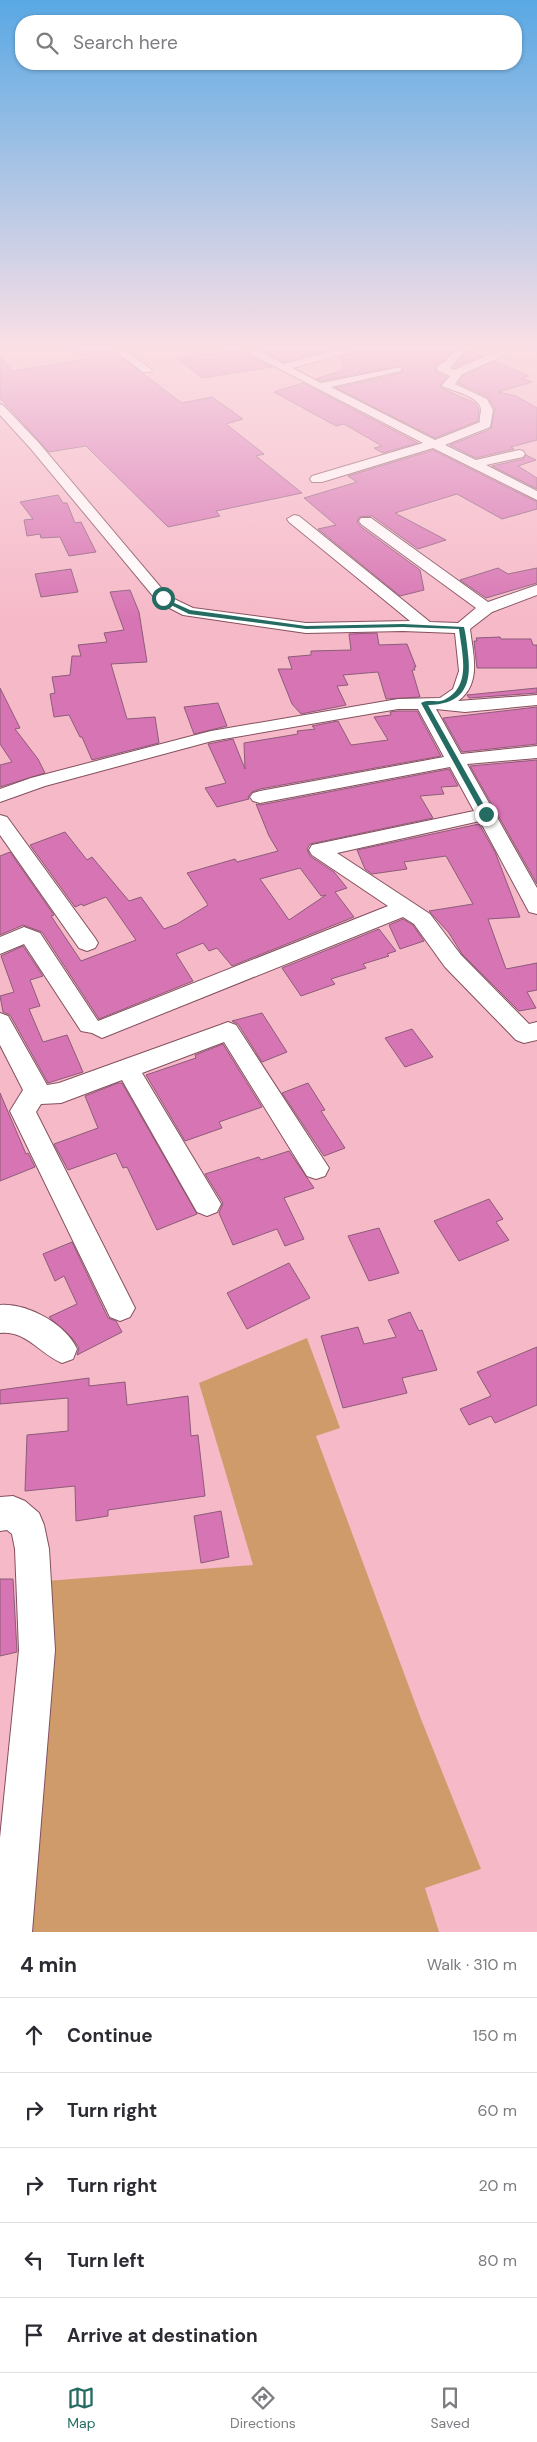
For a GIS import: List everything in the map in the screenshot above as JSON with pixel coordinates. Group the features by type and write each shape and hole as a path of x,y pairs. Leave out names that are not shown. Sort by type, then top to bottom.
{"street":[{"path":"30,440 163,598 189,612 306,628 462,628"},
{"path":"428,440 537,496"},
{"path":"317,479 446,440"},
{"path":"475,464 519,454"},
{"path":"294,519 426,627"},
{"path":"366,521 487,608"},
{"path":"0,796 38,782 211,736 398,704 444,702 461,691 467,671 462,628 471,616 487,608 537,590"},
{"path":"424,703 465,707 537,700"},
{"path":"424,703 537,907"},
{"path":"260,796 456,760 537,752"},
{"path":"486,814 319,850 422,919 453,961 524,1034 537,1031"},
{"path":"0,821 87,943"},
{"path":"0,946 24,936 32,938 95,1027 407,908"},
{"path":"0,1022 36,1092 45,1096 62,1093 228,1032 234,1037 316,1168"},
{"path":"127,1068 207,1204"},
{"path":"36,1092 23,1112 120,1308"},
{"path":"0,1319 19,1318 62,1349"},
{"path":"0,1514 13,1513 27,1525 32,1549 36,1650 10,1932"}],"shaded area":[{"path":"307,1338 340,1428 316,1436 421,1719 481,1869 425,1888 439,1932 28,1932 46,1581 253,1565 199,1383"}],"building":[{"path":"38,440 246,440 264,454 256,456 302,493 216,511 220,516 168,527 86,446 49,452"},
{"path":"372,440 413,440 418,443 383,453 374,448 382,446"},
{"path":"462,440 536,440 511,447 514,449 476,458 450,445"},
{"path":"433,450 537,502 537,509 502,519 457,494 395,513 446,540 418,549 372,516 359,517 357,522 360,526 420,570 424,590 400,596 318,529 336,525 304,498 357,482 348,476"},
{"path":"526,455 536,460 518,466 537,478 537,489 492,466 523,459"},
{"path":"58,495 63,503 67,503 75,523 81,522 96,552 69,556 60,537 41,538 40,534 27,536 24,520 33,519 20,502"},
{"path":"498,568 508,574 537,568 537,583 486,598 460,580"},
{"path":"71,569 78,592 41,597 35,574"},
{"path":"130,590 139,612 147,662 111,664 127,719 155,717 159,743 92,760 82,737 80,737 69,715 54,717 50,694 55,693 52,677 70,675 72,656 81,656 78,645 107,642 104,633 124,630 110,592"},
{"path":"377,633 379,645 407,644 416,667 414,667 415,670 412,670 420,697 386,699 378,672 343,675 348,685 337,686 346,705 301,714 292,704 278,669 292,669 288,657 311,655 311,651 351,650 349,634"},
{"path":"500,637 501,639 531,639 533,645 537,645 537,668 477,668 474,641 477,641 476,638"},
{"path":"0,688 20,728 15,729 38,759 45,773 0,787 0,765 12,762 0,744"},
{"path":"537,688 537,693 469,698 467,695"},
{"path":"218,703 227,726 194,734 184,707"},
{"path":"537,707 537,744 462,752 443,718"},
{"path":"417,711 441,756 260,789 252,792 248,797 249,799 217,807 205,788 226,783 208,744 233,739 245,769 244,743 298,734 297,731 315,729 312,726 338,721 351,745 388,740 374,717 391,715 390,712"},
{"path":"537,760 537,884 470,766"},
{"path":"449,769 458,786 441,787 444,794 420,796 433,818 310,844 307,849 310,856 334,872 347,888 335,892 354,917 232,966 217,948 209,951 203,943 176,954 193,981 99,1019 42,932 23,925 0,935 0,856 10,852 54,915 51,916 81,961 136,940 106,897 83,906 82,904 75,907 30,845 65,832 87,860 92,857 129,901 141,897 164,929 177,924 208,905 187,873 235,859 237,862 278,851 269,836 256,804 260,805","holes":["300,868 321,896 326,895 289,920 260,879"]},
{"path":"479,824 495,852 520,917 488,919 506,969 537,963 537,990 527,992 536,1008 519,1011 462,954 449,933 429,911 473,904 446,856 404,862 407,869 372,874 365,869 357,850"},
{"path":"403,919 413,925 424,941 400,949 389,925"},
{"path":"379,929 396,951 387,954 389,956 363,964 366,968 331,979 335,984 301,996 282,968"},
{"path":"23,946 43,976 30,980 40,1006 29,1009 43,1042 67,1035 83,1072 48,1083 10,1015 3,1012 0,996 14,992 1,956"},
{"path":"262,1013 287,1052 262,1062 238,1024 232,1021"},
{"path":"412,1029 433,1057 405,1067 385,1038"},
{"path":"223,1044 262,1107 219,1122 222,1128 185,1141 146,1075 196,1058 195,1055"},
{"path":"122,1083 197,1214 157,1230 127,1167 123,1168 116,1153 68,1170 54,1144 98,1128 85,1096"},
{"path":"308,1083 325,1110 321,1111 345,1148 324,1156 282,1093"},
{"path":"0,1093 26,1154 28,1153 35,1167 0,1181"},
{"path":"289,1151 314,1188 284,1198 304,1239 285,1246 277,1229 233,1245 219,1213 223,1203 205,1174 259,1157 261,1160"},
{"path":"489,1199 503,1219 496,1222 509,1240 459,1261 434,1221"},
{"path":"379,1228 399,1273 369,1281 348,1236"},
{"path":"72,1242 108,1318 116,1321 122,1332 77,1355 79,1348 73,1339 49,1317 77,1304 64,1276 55,1281 43,1254"},
{"path":"289,1263 310,1298 247,1329 227,1293"},
{"path":"410,1312 419,1331 422,1330 437,1370 402,1378 407,1393 343,1408 321,1336 358,1327 364,1344 396,1337 388,1320"},
{"path":"537,1347 537,1405 495,1423 491,1416 469,1425 460,1409 491,1396 477,1372"},
{"path":"89,1378 89,1386 125,1382 127,1405 188,1396 191,1436 198,1435 205,1496 108,1510 108,1516 76,1521 75,1486 25,1491 27,1435 68,1431 68,1398 0,1404 0,1390"},
{"path":"221,1511 229,1557 201,1563 194,1516"},
{"path":"0,1579 13,1579 17,1652 0,1656"}],"route":[{"path":"163,598 189,612 306,628 403,626 462,628 465,640 467,671 461,691 444,702 424,703 486,814"}]}
